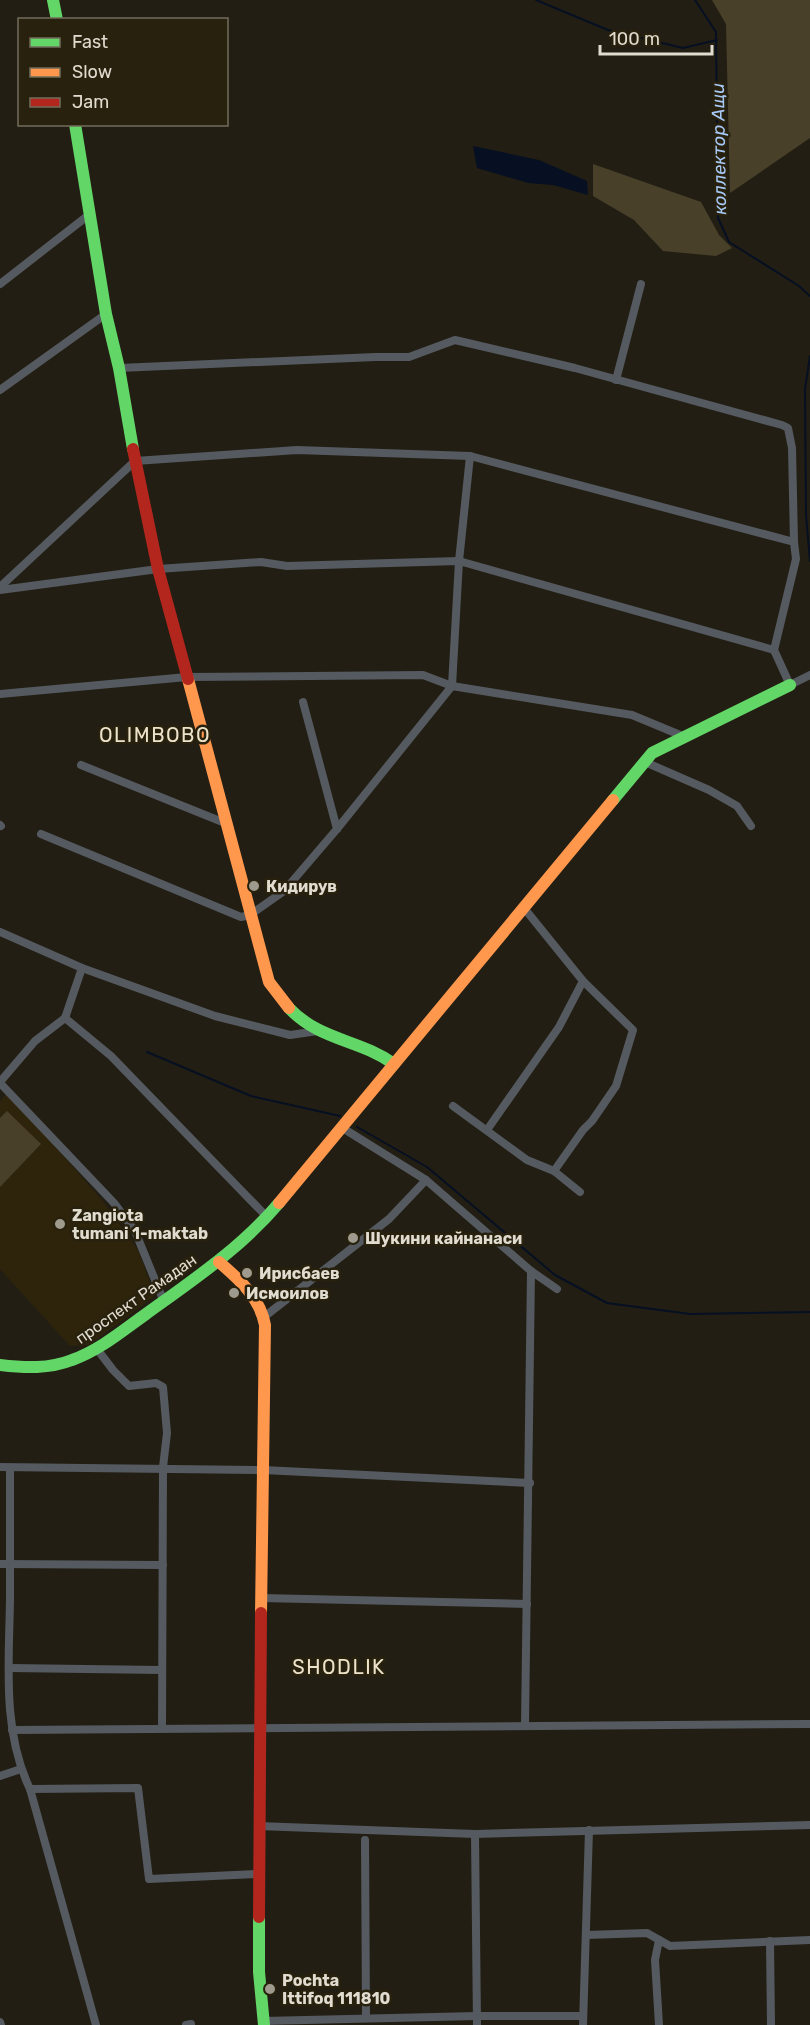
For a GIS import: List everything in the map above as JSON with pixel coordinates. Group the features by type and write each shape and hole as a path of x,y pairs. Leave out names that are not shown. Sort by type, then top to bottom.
{"main road":[{"path":"53,0 57,18"},
{"path":"75,126 106,314 119,368 135,461 158,569 269,982 288,1008 319,1031 383,1055 394,1065"},
{"name":"проспект Рамадан","path":"0,1365 51,1368 78,1359 97,1349 219,1262 267,1217 652,753 790,686"},
{"path":"219,1262 243,1286 264,1317 266,1352 258,1826 259,1972 263,2023"}],"street":[{"path":"0,284 90,214"},
{"path":"616,380 641,284"},
{"path":"0,390 106,314"},
{"path":"119,368 409,357 455,340 616,380 788,428 792,448 796,559 774,650 790,686 810,675"},
{"path":"0,588 135,461 297,450 470,456 794,542"},
{"path":"41,834 241,917 250,915 284,891 452,686 459,561 470,456"},
{"path":"0,588 158,569 261,562 287,566 459,561 774,650"},
{"path":"0,694 187,677 423,675 452,686 632,715 685,737"},
{"path":"303,702 337,829"},
{"path":"645,762 709,790 737,806 751,826"},
{"path":"81,765 225,823"},
{"path":"524,908 583,981 633,1030 616,1086 554,1171"},
{"path":"0,932 82,968 215,1016 290,1035 319,1031"},
{"path":"82,968 65,1018 35,1041 0,1082 114,1203 135,1231 164,1302"},
{"path":"487,1130 559,1027 583,981"},
{"path":"65,1018 111,1056 267,1217"},
{"path":"453,1106 527,1160 554,1171 580,1192"},
{"path":"341,1127 426,1180 531,1271 557,1289"},
{"path":"264,1317 389,1219 426,1180"},
{"path":"525,1725 530,1483 531,1271"},
{"path":"97,1349 129,1386 156,1383 163,1387 167,1433 163,1467 162,1728"},
{"path":"0,1467 163,1467 263,1470 530,1483"},
{"path":"10,1468 9,1668 12,1730 21,1769 30,1789 96,2025"},
{"path":"0,1564 163,1565"},
{"path":"261,1598 527,1604"},
{"path":"9,1668 162,1670"},
{"path":"12,1730 810,1724"},
{"path":"0,1776 21,1769"},
{"path":"30,1789 138,1788 149,1879 258,1874"},
{"path":"258,1826 475,1834 810,1825"},
{"path":"263,2023 583,2021 588,1830"},
{"path":"475,1834 477,2021"},
{"path":"365,1840 371,2021"},
{"path":"586,1935 647,1933 670,1946 810,1940"},
{"path":"659,1940 655,1960 659,2025"},
{"path":"770,1941 771,2025"}],"shaded area":[{"path":"712,0 810,0 810,138 730,193 726,24"},
{"path":"593,164 701,202 719,235 732,248 716,256 663,251 634,220 593,196"},
{"name":"Zangiota tumani 1-maktab","path":"8,1093 101,1199 138,1250 155,1296 89,1345 70,1346 0,1269 0,1101"},
{"path":"7,1111 41,1144 0,1187 0,1118"}],"water":[{"path":"473,146 539,160 587,181 588,195 553,185 528,183 477,168"}],"waterway":[{"path":"536,0 608,30 683,48 717,40"},
{"name":"коллектор Ащи","path":"695,0 716,32 718,218 729,242 799,286 810,296"},
{"name":"коллектор Ащи","path":"810,356 805,389 806,515 810,561"},
{"path":"147,1052 251,1096 340,1116"},
{"path":"357,1127 427,1167 555,1275 607,1303 690,1314 810,1312"}],"traffic: fast":[{"path":"53,0 57,18"},
{"path":"75,126 106,314 119,368 133,449"},
{"path":"613,800 652,753 790,685"},
{"path":"289,1008 301,1019 327,1034 367,1049 394,1064"},
{"path":"0,1365 28,1367 55,1365 82,1356 101,1346 216,1263 249,1235 279,1203"},
{"path":"259,1917 259,1972 264,2025"}],"traffic: slow":[{"path":"188,679 269,982 289,1008"},
{"path":"279,1203 613,800"},
{"path":"219,1262 241,1282 254,1298 265,1325 261,1613"}],"traffic: jam":[{"path":"133,449 158,569 188,679"},
{"path":"259,1917 261,1613"}],"place":[{"name":"Кидирув","path":"254,886"},
{"name":"Zangiota tumani 1-maktab","path":"60,1224"},
{"name":"Шукини кайнанаси","path":"353,1238"},
{"name":"Ирисбаев","path":"247,1273"},
{"name":"Исмоилов","path":"234,1293"},
{"name":"Pochta Ittifoq 111810","path":"270,1989"}],"district":[{"name":"OLIMBOBO","path":"155,735"},
{"name":"SHODLIK","path":"339,1667"}]}
